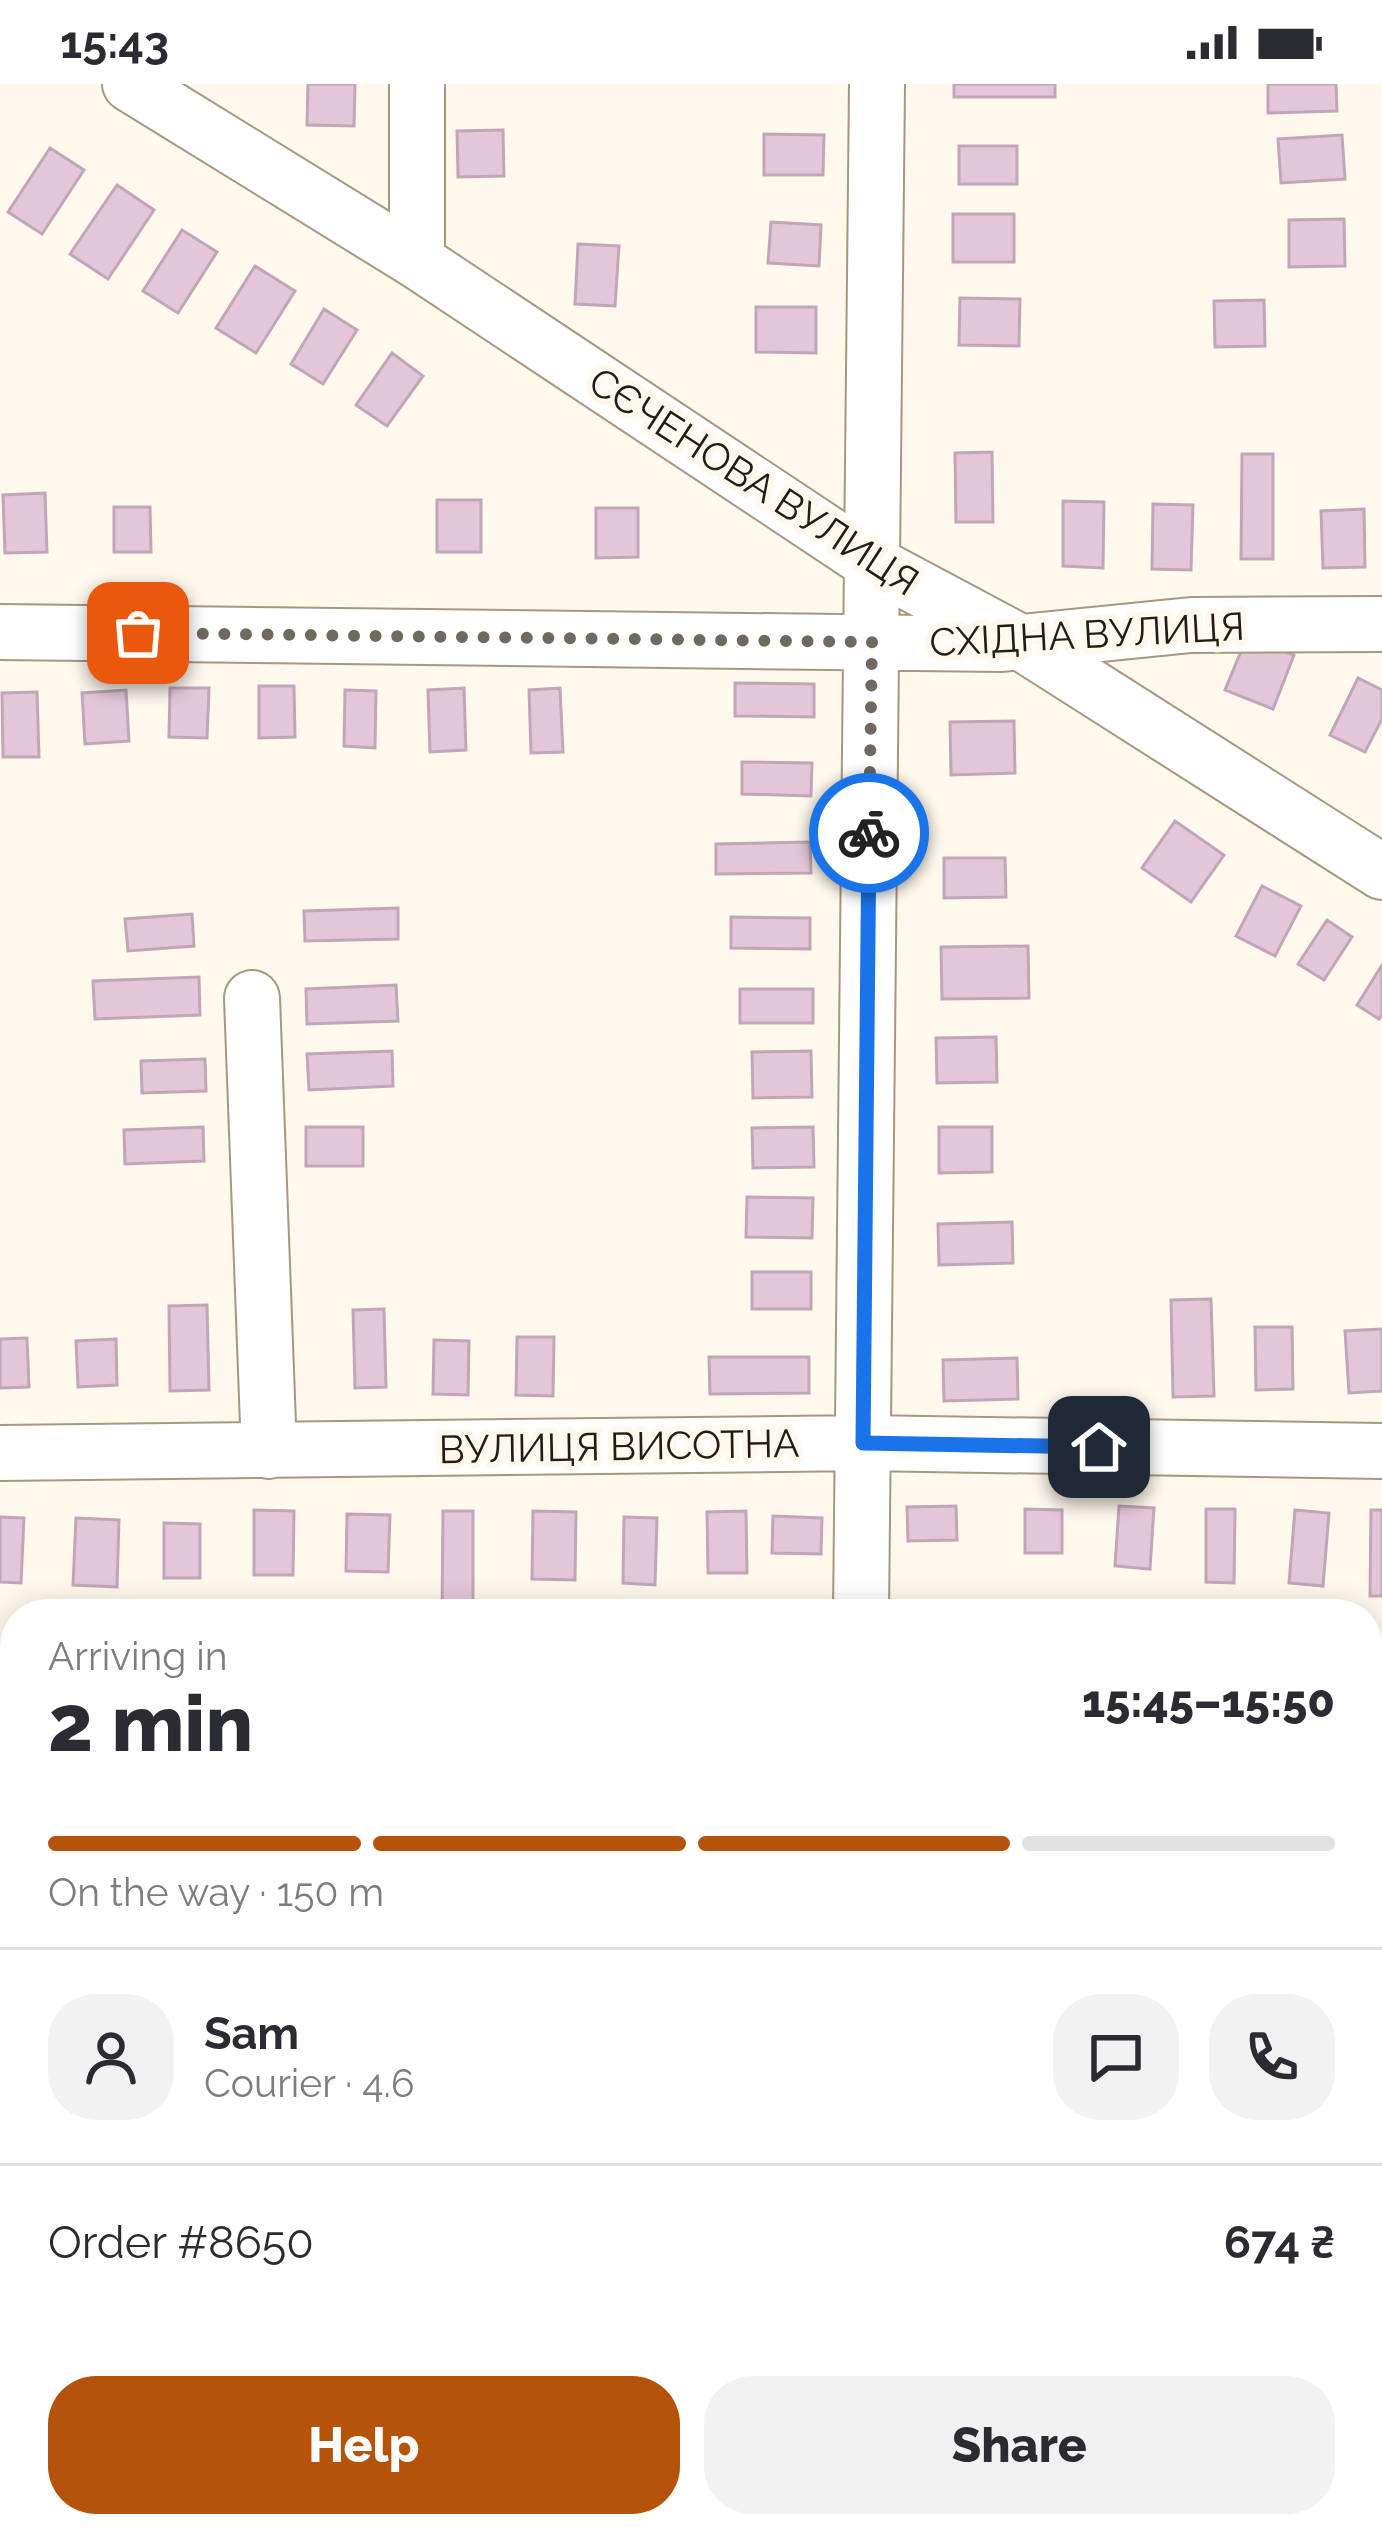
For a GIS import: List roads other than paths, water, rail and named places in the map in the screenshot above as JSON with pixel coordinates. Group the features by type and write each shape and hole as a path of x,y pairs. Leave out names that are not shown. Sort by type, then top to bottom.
{"street":[{"name":"СЄЧЕНОВА ВУЛИЦЯ","path":"130,84 417,261 872,563 1022,643 1382,872"},
{"path":"417,84 417,261"},
{"path":"861,1599 877,84"},
{"name":"СХІДНА ВУЛИЦЯ","path":"0,632 1022,643 1191,625 1382,625"},
{"path":"252,998 269,1450"},
{"name":"ВУЛИЦЯ ВИСОТНА","path":"0,1453 863,1443 1382,1451"}]}
